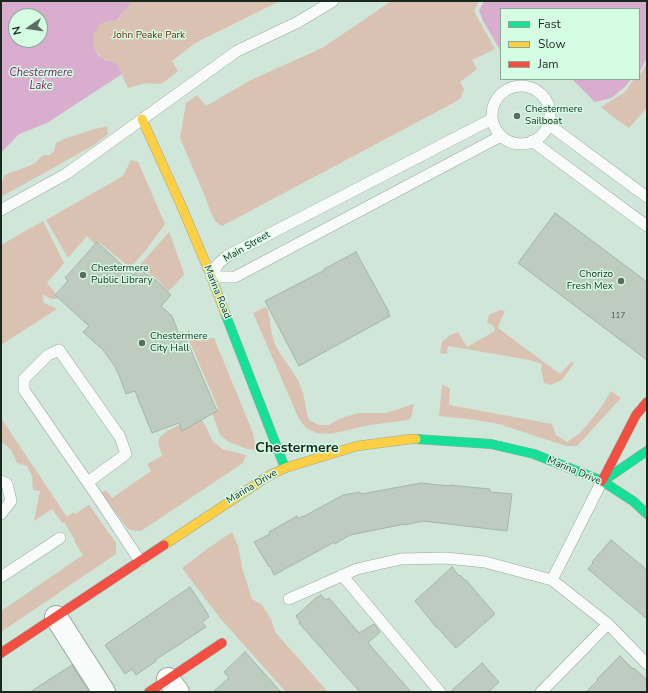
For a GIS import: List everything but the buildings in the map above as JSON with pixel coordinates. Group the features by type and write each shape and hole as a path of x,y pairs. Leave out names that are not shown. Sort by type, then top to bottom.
{"street":[{"name":"Marina Road","path":"142,119 211,276 285,468"},
{"path":"602,481 636,415 647,402"},
{"name":"Marina Drive","path":"1,653 270,475 285,468 357,446 411,439 491,444 534,454 602,481 633,501 647,514"},
{"path":"602,481 647,451"},
{"path":"56,617 104,692"},
{"path":"149,692 173,685 222,643"}],"lane":[{"path":"1,210 66,174 237,51 298,22 333,1"},
{"path":"519,85 528,86 537,90 544,97 548,105 550,115 548,124 544,133 537,139 528,143 518,144 509,141 501,136 495,128 492,119 492,110 495,100 501,93 509,88 519,85"},
{"name":"Main Street","path":"492,119 227,256 218,264 211,276 235,277 501,136"},
{"path":"548,124 647,198"},
{"path":"532,141 647,226"},
{"path":"88,482 126,454 120,437 59,350 48,355 24,379 24,390 88,482 140,561"},
{"path":"1,481 7,484 11,501 1,514"},
{"path":"552,580 602,481"},
{"path":"1,577 60,538"},
{"path":"289,599 357,569 401,559 446,558 485,562 552,580 608,624 647,664"},
{"path":"342,575 440,692"},
{"path":"541,692 608,624"}],"green space":[{"name":"John Peake Park","path":"133,1 280,1 195,43 172,61 178,71 164,82 160,84 146,83 128,88 116,62 102,58 95,50 93,40 94,33 99,26 111,20 118,21 121,14"},
{"path":"391,1 479,1 474,11 495,49 472,60 477,69 460,82 464,89 461,98 222,226 216,222 180,138 186,103 197,95 206,106 251,80 322,48"},
{"path":"647,62 647,108 629,128 601,107 625,92 633,80 640,80 640,73"},
{"path":"107,126 108,134 94,145 1,197 1,186 4,176 34,164 43,155 50,155 54,151 56,143 64,139"},
{"path":"131,160 138,162 165,224 146,250 130,268 99,242 96,245 87,236 68,258 46,220 123,176"},
{"path":"43,221 64,263 47,283 55,292 57,299 51,299 42,294 44,303 57,309 1,345 1,245"},
{"path":"169,232 184,275 168,291 158,280 138,267"},
{"path":"266,307 268,310 272,335 276,347 298,380 303,393 309,420 319,425 329,425 339,419 358,413 386,413 414,404 411,418 408,420 370,425 330,434 316,433 306,428 299,419 253,313"},
{"path":"500,310 505,311 498,328 560,374 571,362 574,363 562,380 550,385 544,383 541,369 542,364 530,360 448,346 447,354 440,353 442,342 450,335 458,332 467,347 495,331 494,326 487,323 489,315"},
{"path":"189,330 192,337 203,339 214,338 253,433 256,450 247,449 229,442 220,435 212,413 218,408 186,333"},
{"path":"442,385 450,388 449,405 552,424 556,435 567,442 580,433 587,425 602,406 611,391 621,398 577,446 566,446 499,424 439,416"},
{"path":"199,415 212,440 222,449 246,455 243,463 141,531 128,529 101,493 106,490 112,498 151,471 147,464 162,456 158,442 160,437 167,431"},
{"path":"1,418 67,517 89,505 116,543 116,554 1,632 1,611 83,555 64,522 62,523 52,509 34,521 40,491 33,490 32,476 27,466 17,463 11,450 3,443 1,444"},
{"path":"232,532 238,546 243,571 252,599 262,605 271,619 275,632 328,692 286,692 220,618 182,568"}],"water":[{"name":"Chestermere Lake","path":"1,1 133,1 121,14 117,21 111,20 103,23 94,33 93,44 98,55 105,60 116,62 122,74 47,123 19,134 1,153"},
{"path":"484,1 647,1 647,57 640,71 640,8 500,8 500,52 483,21 479,10"},
{"path":"573,80 630,80 625,87 611,98 595,102"}],"traffic: fast":[{"path":"225,313 285,468"},
{"path":"416,439 491,444 534,454 602,481 633,501 647,514"},
{"path":"603,481 647,451"}],"traffic: slow":[{"path":"142,119 181,205 225,313"},
{"path":"164,545 270,475 285,468 357,446 416,439"}],"traffic: jam":[{"path":"602,481 636,415 647,402"},
{"path":"1,653 164,545"},
{"path":"149,692 222,643"}],"place":[{"name":"Chestermere Sailboat","path":"517,116"},
{"name":"Chestermere Public Library","path":"83,275"},
{"name":"Chorizo Fresh Mex","path":"621,281"},
{"name":"Chestermere City Hall","path":"142,343"}],"district":[{"name":"Chestermere","path":"297,449"}]}
